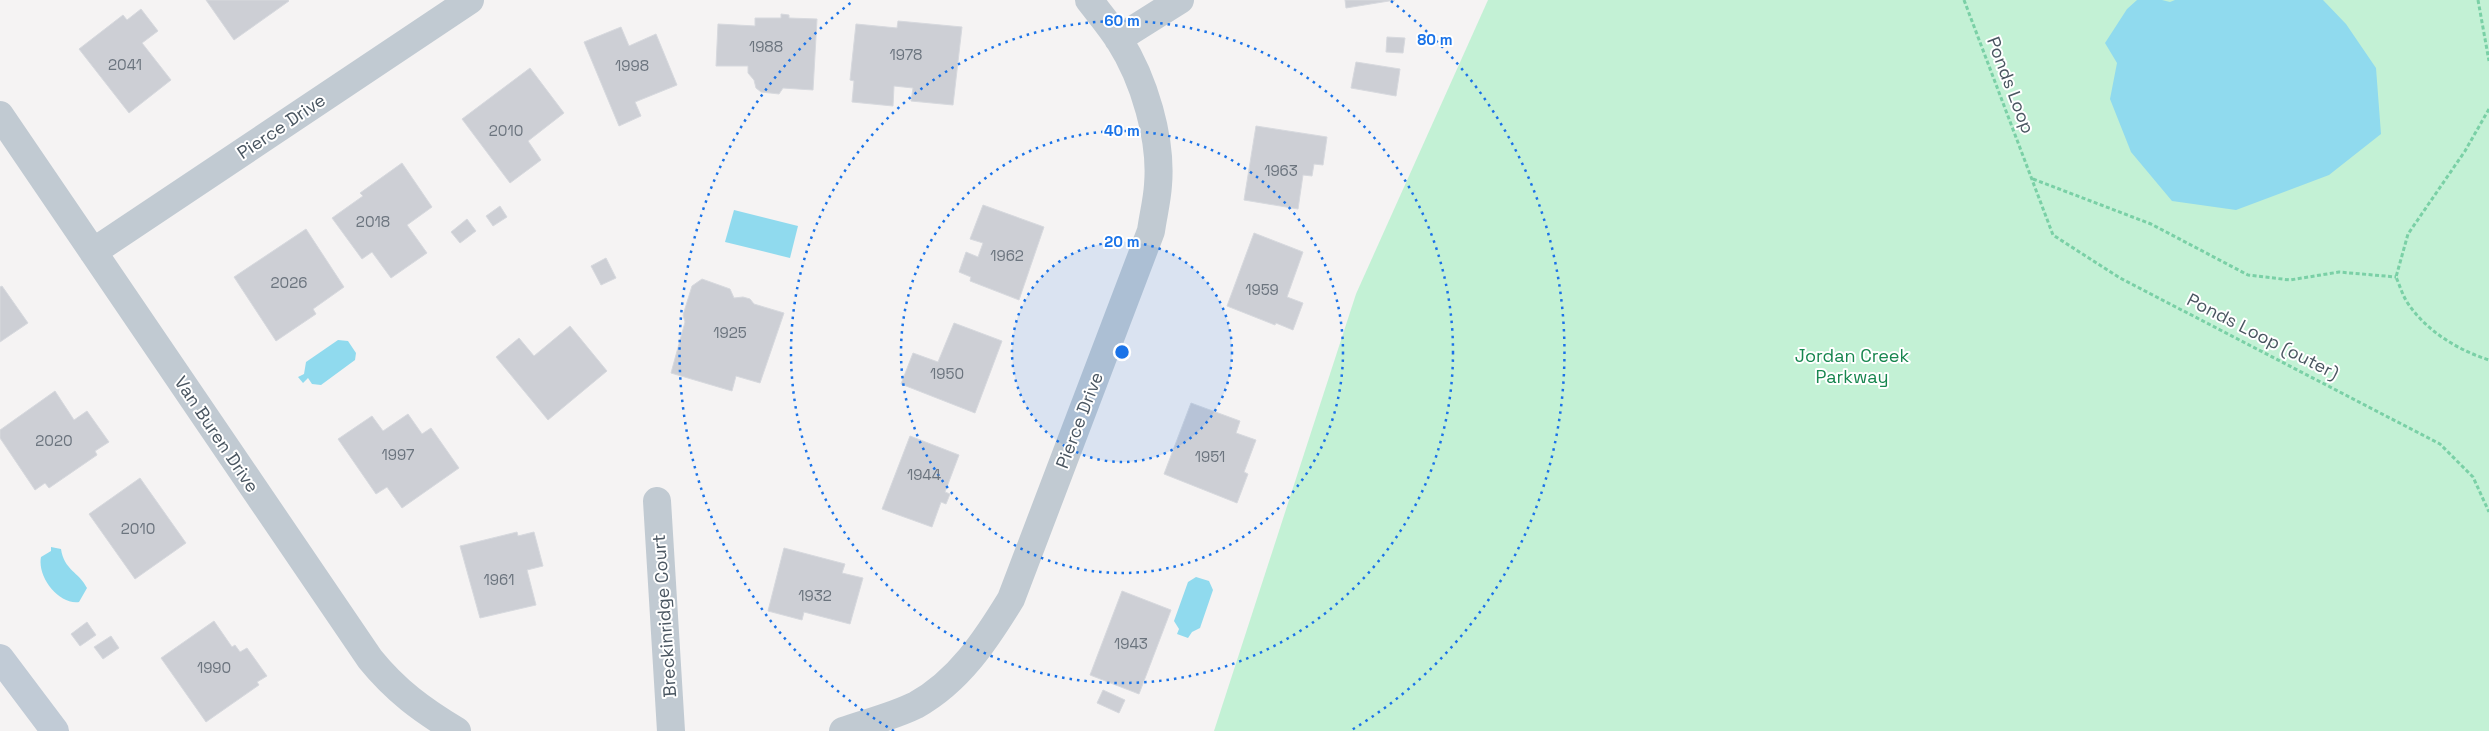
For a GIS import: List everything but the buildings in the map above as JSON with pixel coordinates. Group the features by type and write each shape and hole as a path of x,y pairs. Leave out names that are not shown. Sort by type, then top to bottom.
{"main road":[{"path":"0,658 55,731"}],"street":[{"name":"Pierce Drive","path":"93,252 470,0"},
{"name":"Pierce Drive","path":"843,731 916,705 952,678 982,645 1011,600 1151,231 1158,185 1157,146 1149,108 1118,39 1089,0"},
{"path":"1118,39 1180,0"},
{"name":"Van Buren Drive","path":"0,115 370,659 384,677 419,708 457,731"},
{"name":"Breckinridge Court","path":"657,501 672,731"}],"path":[{"name":"Ponds Loop","path":"1964,0 2033,179"},
{"path":"2478,0 2489,61"},
{"path":"2489,109 2465,151 2408,234 2396,276 2408,304 2434,332 2470,354 2489,360"},
{"path":"2033,179 2151,224 2248,276 2290,280 2339,272 2396,276"},
{"name":"Ponds Loop (outer)","path":"2033,179 2053,234 2120,278 2440,444 2473,477 2489,512"}],"green space":[{"name":"Jordan Creek Parkway","path":"1488,0 2489,0 2489,731 1214,731 1356,294"}],"water":[{"path":"2137,0 2162,0 2170,2 2175,0 2323,0 2346,24 2376,68 2381,134 2329,175 2236,210 2172,201 2131,152 2110,99 2117,63 2105,43 2127,9"},
{"path":"734,210 798,226 790,258 725,242"},
{"path":"338,340 348,341 356,353 355,360 321,385 312,384 308,378 303,383 298,377 304,374 306,362"},
{"path":"51,547 61,549 65,562 87,588 79,602 71,602 64,599 46,581 42,573 41,557 51,551"},
{"path":"1196,577 1209,581 1213,590 1200,628 1192,632 1188,638 1177,634 1179,629 1174,621 1188,582"}]}
